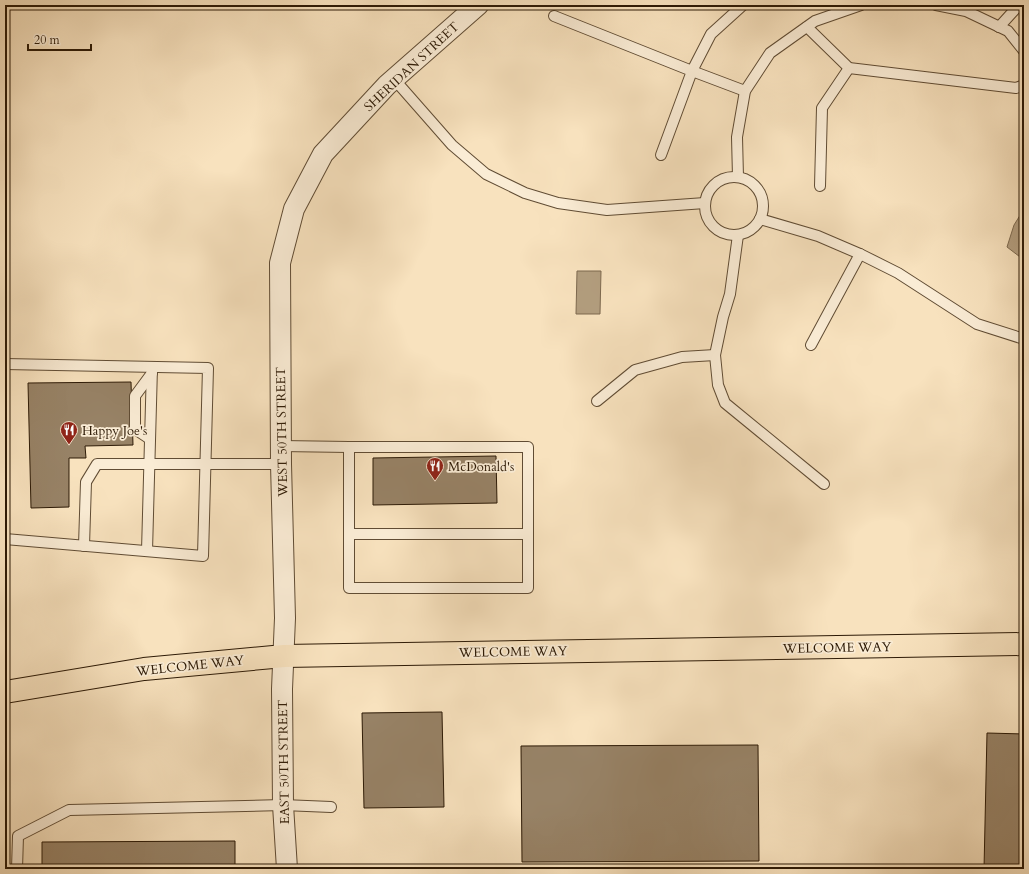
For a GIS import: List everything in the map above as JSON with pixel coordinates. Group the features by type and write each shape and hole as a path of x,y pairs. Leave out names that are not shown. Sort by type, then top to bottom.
{"highway":[{"name":"WELCOME WAY","path":"5,692 144,669 284,656 1024,644"}],"street":[{"name":"SHERIDAN STREET","path":"294,209 323,154 394,79 478,5"},
{"name":"WEST 50TH STREET","path":"284,656 285,618 281,455 280,263 294,209"},
{"name":"EAST 50TH STREET","path":"284,656 282,689 283,805 287,869"}],"lane":[{"path":"661,155 692,71 711,34 743,5"},
{"path":"936,5 966,11 1008,31 1024,51"},
{"path":"998,26 1019,5"},
{"path":"738,177 737,137 745,91 770,53 815,21 856,6"},
{"path":"554,16 745,91"},
{"path":"807,26 849,68 1016,88 1024,85"},
{"path":"820,186 822,108 849,68"},
{"path":"394,79 452,145 486,174 525,193 558,203 607,210 705,203"},
{"path":"729,177 738,177 751,182 760,192 763,201 763,210 755,227 738,235 729,235 713,227 708,220 705,211 705,203 707,193 720,180 729,177"},
{"path":"760,219 818,236 860,254 898,273 977,324 1024,339"},
{"path":"738,235 730,294 723,317 716,356 718,384 725,403 824,484"},
{"path":"811,345 860,254"},
{"path":"597,401 635,370 682,357 716,356"},
{"path":"5,364 152,370 208,368 203,556 5,539"},
{"path":"147,551 152,370"},
{"path":"150,439 135,429 135,396 152,370"},
{"path":"84,546 86,482 97,464 206,464 350,447 528,447 528,588 350,588 350,447"},
{"path":"350,534 528,534"},
{"path":"17,869 18,836 69,810 283,805 331,807"}],"shaded area":[{"path":"1024,209 1024,260 1007,247 1014,225"},
{"path":"577,271 601,271 600,314 576,314"}],"building":[{"name":"Happy Joe's","path":"131,382 133,445 85,446 86,458 69,458 69,507 31,508 28,383"},
{"name":"McDonald's","path":"496,456 497,503 373,505 373,458"},
{"path":"442,712 444,807 364,808 362,713"},
{"path":"987,733 1024,734 1024,869 984,869"},
{"path":"758,745 759,861 522,862 521,746"},
{"path":"235,841 235,869 42,869 42,842"}],"place":[{"name":"Happy Joe's","path":"69,445"},
{"name":"McDonald's","path":"435,481"}]}
